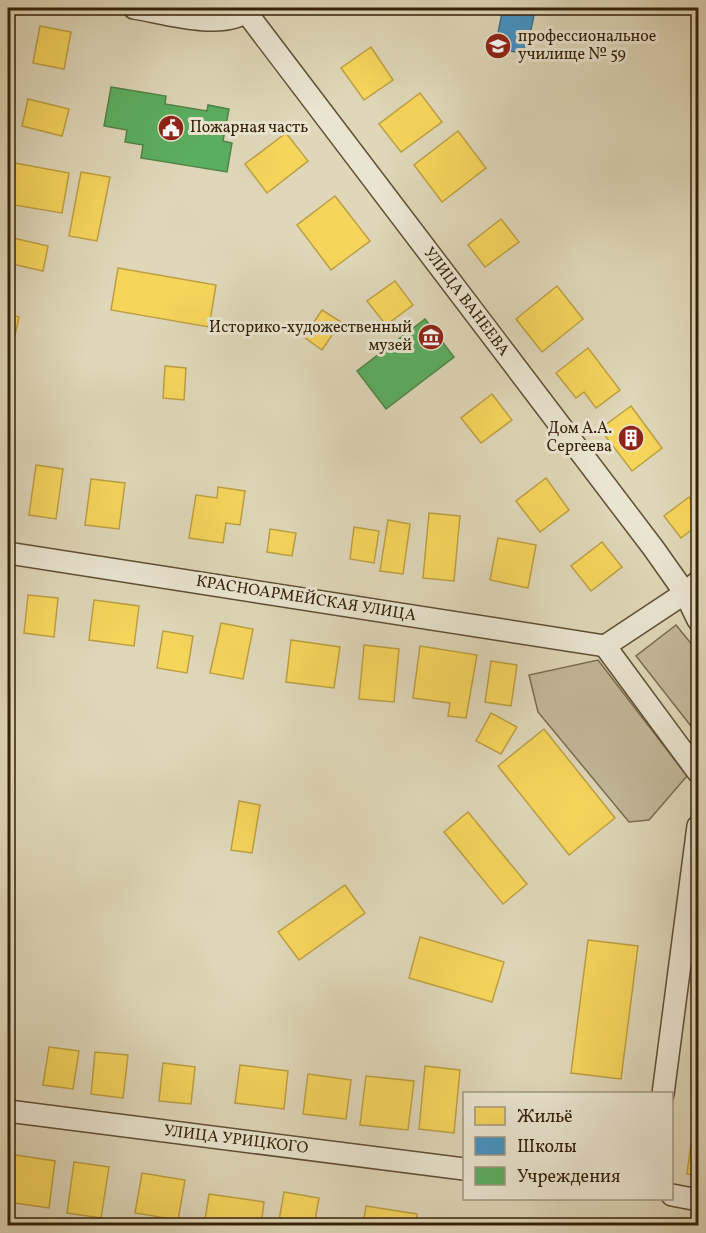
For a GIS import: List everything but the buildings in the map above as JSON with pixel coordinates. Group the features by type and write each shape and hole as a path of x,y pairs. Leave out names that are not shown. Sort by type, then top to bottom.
{"street":[{"path":"134,8 209,21 230,19 247,10"},
{"name":"УЛИЦА ВАНЕЕВА","path":"247,10 640,530 692,588 699,620"},
{"name":"КРАСНОАРМЕЙСКАЯ УЛИЦА","path":"8,553 605,646"},
{"path":"692,588 605,646 699,772"},
{"path":"663,1092 699,826"},
{"name":"УЛИЦА УРИЦКОГО","path":"8,1112 463,1170"},
{"path":"673,1195 699,1200"}],"shaded area":[{"path":"676,625 698,652 698,735 636,656"},
{"path":"598,660 687,776 649,820 629,822 538,712 529,675"}],"place":[{"name":"профессиональное училище № 59","path":"498,46"},
{"name":"Пожарная часть","path":"171,128"},
{"name":"Историко-художественный музей","path":"431,337"},
{"name":"Дом А.А. Сергеева","path":"631,438"}]}
